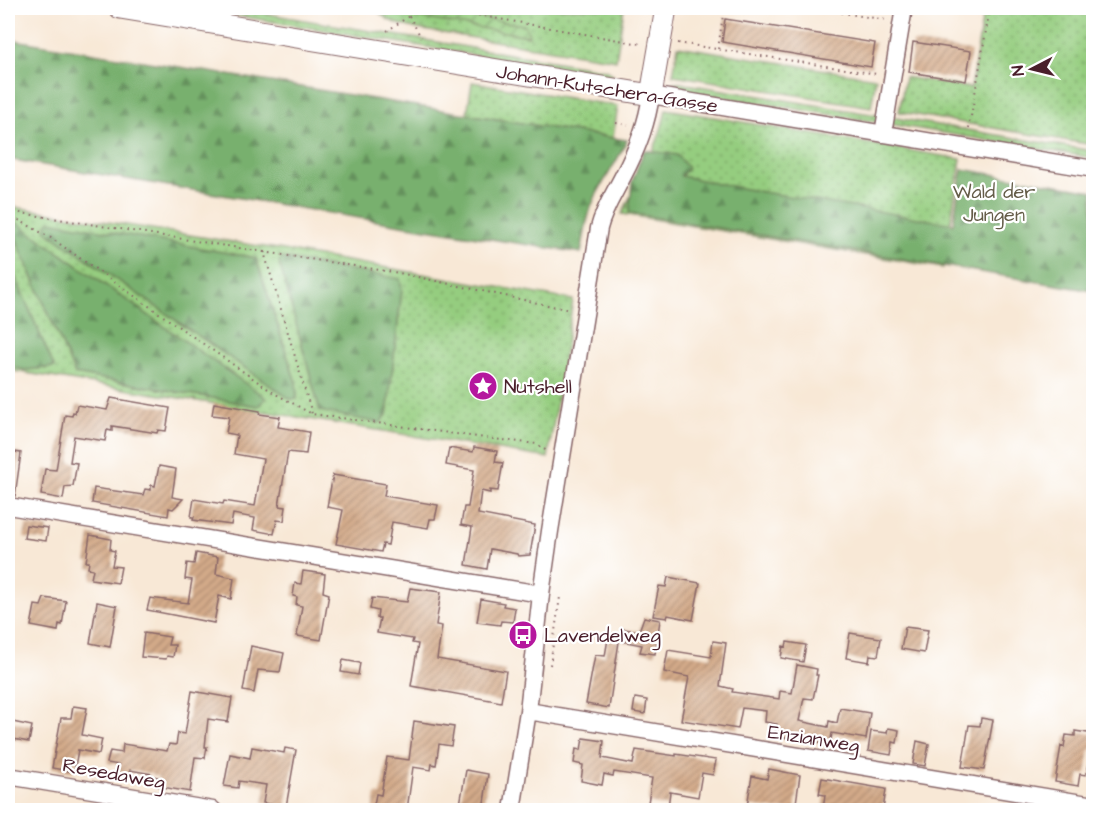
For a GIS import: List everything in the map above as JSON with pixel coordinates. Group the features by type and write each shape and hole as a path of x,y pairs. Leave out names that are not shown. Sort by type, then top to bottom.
{"street":[{"name":"Johann-Kutschera-Gasse","path":"120,8 1094,169"},
{"path":"512,810 528,711 541,594 602,216 642,136 647,120 666,8"},
{"path":"883,134 903,15"},
{"path":"8,506 541,594"},
{"name":"Enzianweg","path":"528,711 1094,805"},
{"name":"Resedaweg","path":"8,776 213,810"}],"path":[{"path":"387,31 409,16 412,8"},
{"path":"437,8 659,44 717,49 893,77"},
{"path":"717,49 724,8"},
{"path":"812,8 903,15"},
{"path":"969,128 990,8"},
{"path":"409,16 421,37"},
{"path":"8,212 399,273 468,290 585,313"},
{"path":"8,212 51,238 274,393 312,414 537,444 552,454 562,457"},
{"path":"264,252 312,414"},
{"path":"549,673 552,639 560,597"},
{"path":"552,639 558,641"}],"green space":[{"path":"190,8 232,8 606,70 613,75 610,78"},
{"path":"376,8 624,8 616,60 417,29 389,20"},
{"path":"421,8 523,25 526,26 529,36 414,17"},
{"path":"984,8 1093,8 1093,145 899,112 905,77 971,88"},
{"path":"8,39 627,140 591,208 581,253 407,226 8,159"},
{"path":"678,46 876,78 871,107 673,75"},
{"path":"472,82 618,106 613,138 467,114"},
{"path":"674,82 884,116 882,123 679,90"},
{"path":"666,109 961,159 943,268 622,214 659,136"},
{"path":"890,117 1093,151 1093,158 889,124"},
{"name":"Wald der Jungen","path":"644,150 677,155 688,168 681,176 953,224 962,169 1093,191 1093,291 629,213 632,182"},
{"path":"8,206 278,249 573,300 548,458 8,370 8,366 25,370 54,367 8,260","holes":["17,223 266,398 258,406 75,374 10,226","46,230 256,258 296,383 297,399 290,399","399,279 402,289 387,415 320,411 316,394"]},
{"path":"49,221 256,258 296,383 297,399 290,399 45,230"},
{"path":"17,223 266,398 258,406 75,374 10,225"},
{"path":"282,258 400,279 402,289 387,415 380,423 320,411 279,262"},
{"path":"8,260 54,367 25,370 8,366"}],"building":[{"path":"725,19 875,43 871,67 722,42"},
{"path":"913,42 971,51 966,81 909,72"},
{"path":"111,398 170,408 166,431 158,430 157,433 112,426 112,431 107,430 105,441 74,436 70,462 77,463 73,486 65,487 63,499 41,495 45,469 56,470 65,415 72,416 77,405 107,410"},
{"path":"214,403 280,417 278,427 309,432 306,454 288,452 279,506 286,507 284,521 277,520 274,534 253,530 255,518 233,514 231,525 193,520 194,517 191,517 194,499 255,506 263,459 234,454 237,435 226,433 229,417 212,415"},
{"path":"474,447 497,451 495,462 503,463 498,491 490,490 490,493 481,491 478,514 535,525 530,555 518,556 490,549 487,569 466,565 472,527 461,525 464,507 468,507 474,470 446,465 449,448 473,452"},
{"path":"8,451 21,453 15,496 8,496"},
{"path":"159,466 176,469 172,497 183,499 173,509 169,508 168,516 92,503 94,488 143,495 145,489 151,490 151,485 155,486"},
{"path":"333,475 386,484 384,496 438,505 435,519 430,519 428,528 392,522 388,545 383,544 381,552 336,544 343,510 327,507"},
{"path":"26,525 48,528 46,541 24,538"},
{"path":"90,535 111,539 110,550 115,551 112,566 121,567 118,583 91,579 93,569 88,568 89,562 86,562"},
{"path":"196,553 218,557 216,574 234,578 231,599 219,596 214,623 147,610 150,598 188,603 192,580 185,579 187,563 194,564"},
{"path":"303,571 325,574 323,592 329,594 321,640 297,636 302,606 296,605 297,597 293,596 295,583 301,584"},
{"path":"668,577 700,583 693,620 668,615 667,618 653,616 659,586 666,587"},
{"path":"410,588 441,592 436,625 442,626 437,659 506,671 501,702 411,686 418,644 412,643 413,639 377,633 380,618 377,618 378,611 370,609 372,598 407,602"},
{"path":"44,598 66,601 62,625 59,624 58,631 31,626 35,605 41,606"},
{"path":"481,599 504,603 503,606 515,608 513,622 501,621 500,625 477,622"},
{"path":"97,602 117,606 110,647 90,643"},
{"path":"644,617 660,620 655,654 640,652 642,645 621,641 623,629 639,631"},
{"path":"905,627 928,630 924,653 901,649"},
{"path":"144,633 170,637 168,645 175,645 173,657 167,656 166,659 141,657"},
{"path":"609,633 620,635 609,708 586,704 595,655 605,656"},
{"path":"850,633 881,638 878,656 870,655 869,662 846,658"},
{"path":"713,641 726,643 720,686 733,689 732,692 779,699 780,691 792,693 797,665 817,669 813,699 804,698 799,721 828,727 829,721 837,723 840,708 870,713 866,739 832,733 830,745 775,736 777,724 765,722 766,711 742,708 738,729 681,720 689,677 664,672 668,650 711,657"},
{"path":"787,642 806,645 803,662 781,658 783,646 786,647"},
{"path":"251,646 284,653 280,672 258,670 254,693 243,691"},
{"path":"343,660 360,663 358,675 341,672"},
{"path":"192,691 232,698 228,722 208,719 205,758 195,757 190,792 156,786 158,777 152,774 130,770 128,780 117,778 119,765 107,763 110,751 122,753 123,744 167,751 169,744 176,745 178,733 185,734"},
{"path":"635,698 647,700 645,714 633,712"},
{"path":"73,706 87,708 82,735 102,739 99,754 78,750 74,772 52,768 61,718 71,718"},
{"path":"981,718 993,720 984,770 962,767 969,725 980,726"},
{"path":"8,721 32,726 29,742 8,738"},
{"path":"414,721 454,727 451,746 439,744 436,765 432,764 431,770 413,767 407,810 373,810 376,794 381,795 387,757 409,760"},
{"path":"888,728 899,730 897,743 893,742 891,755 868,751 871,731 887,733"},
{"path":"1075,731 1094,734 1094,750 1090,749 1086,775 1080,774 1078,786 1055,782 1061,746 1064,747 1066,735 1075,736"},
{"path":"583,738 604,741 602,758 633,764 636,750 716,760 713,775 702,773 698,797 670,792 668,807 648,803 652,778 614,772 613,776 604,774 602,785 581,781 583,765 574,763 576,749 581,750"},
{"path":"917,741 929,744 925,766 913,764"},
{"path":"252,747 284,753 285,748 296,750 286,807 263,803 266,785 239,781 238,788 224,786 230,754 250,758"},
{"path":"769,769 800,775 795,810 747,806 752,776 767,779"},
{"path":"466,770 488,774 483,810 459,810"},
{"path":"822,778 886,789 883,810 823,810 825,795 819,794"}],"place":[{"name":"Nutshell","path":"483,386"},
{"name":"Lavendelweg","path":"523,635"}]}
